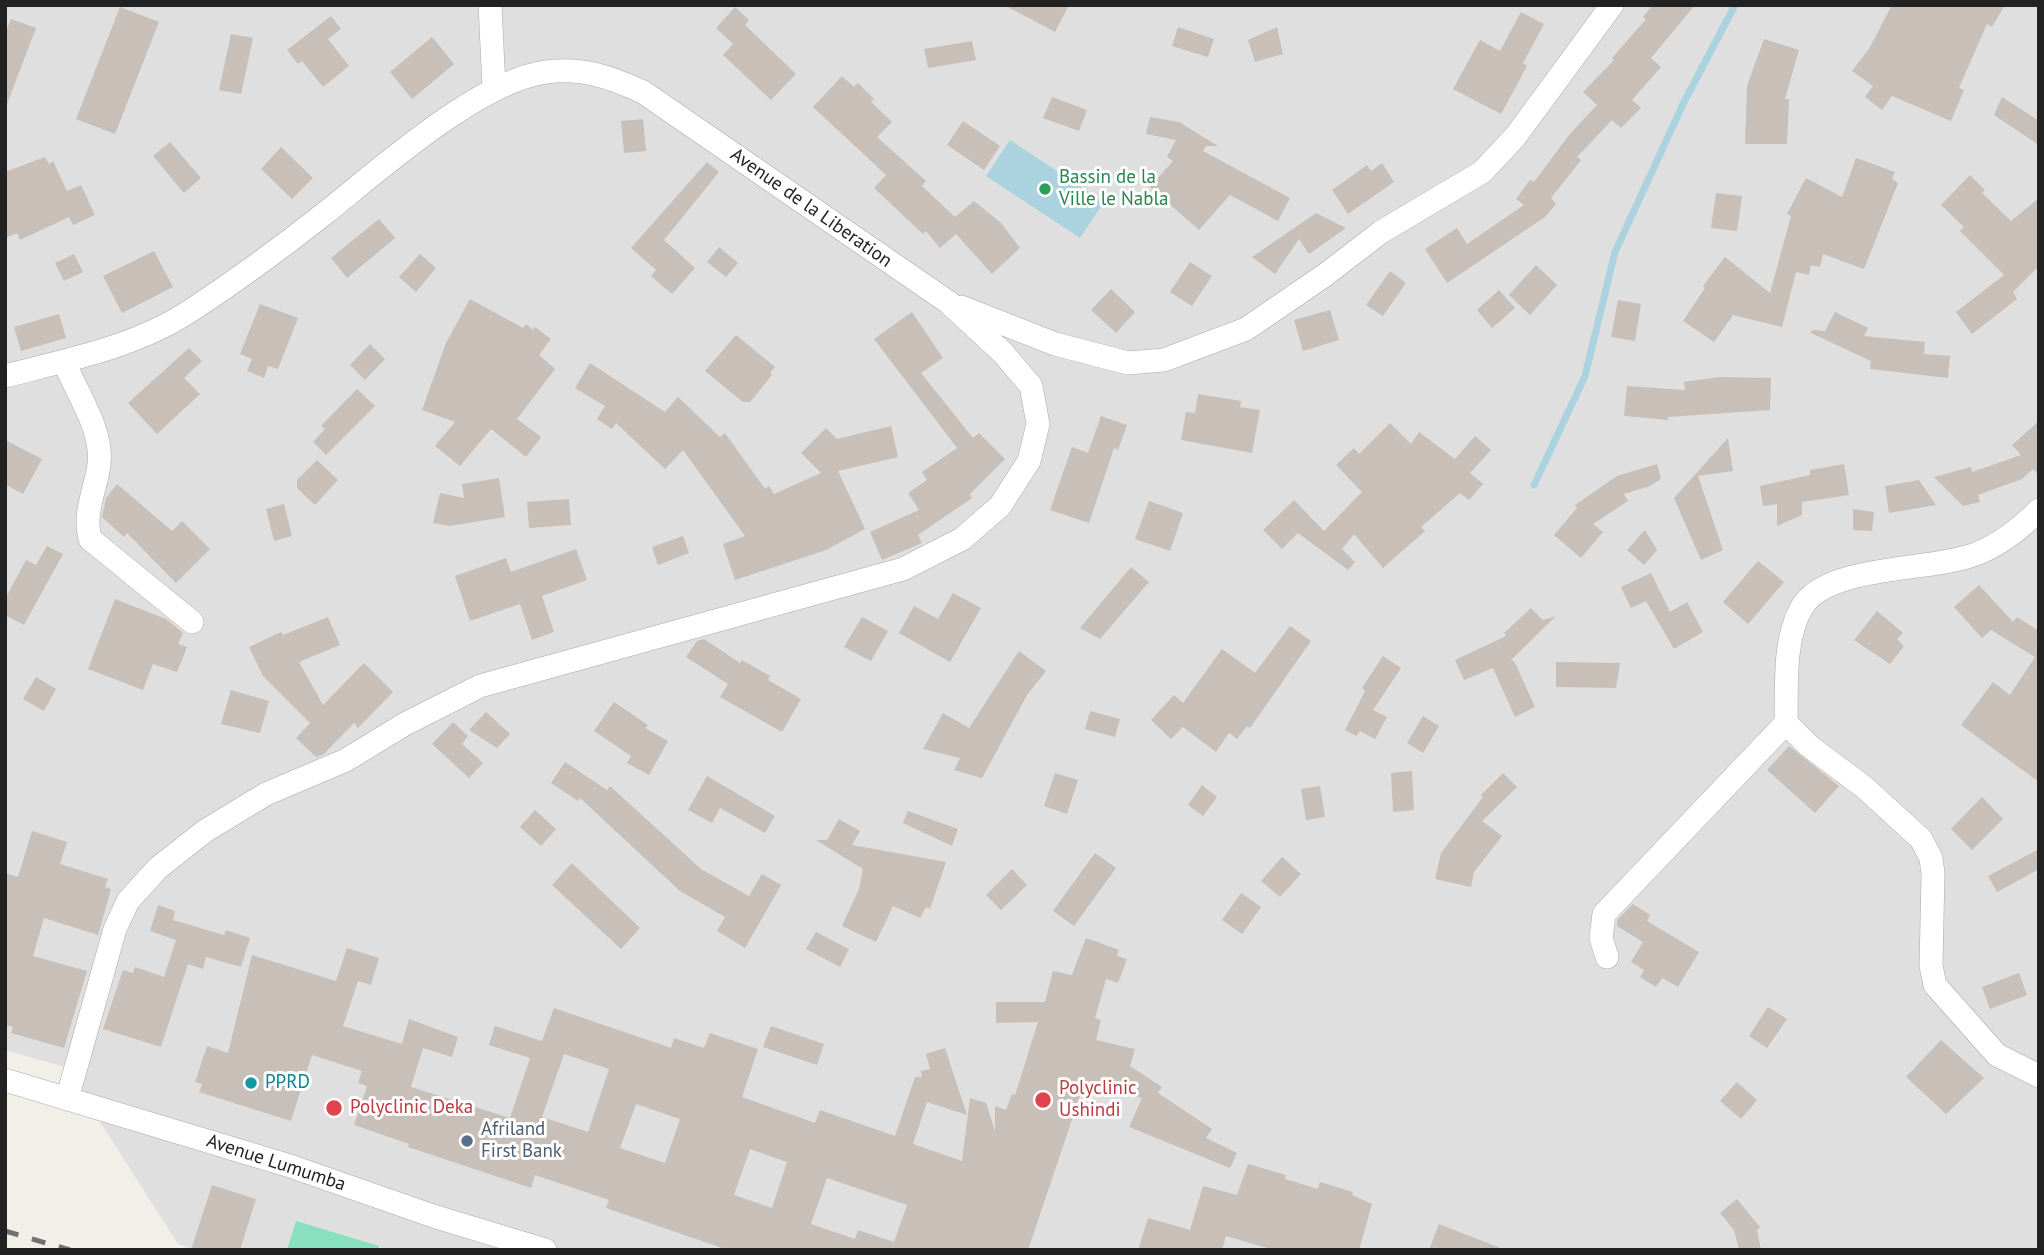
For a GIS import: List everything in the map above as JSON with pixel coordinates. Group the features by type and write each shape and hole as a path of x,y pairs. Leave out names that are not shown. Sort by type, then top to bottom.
{"street":[{"path":"490,5 494,88"},
{"path":"948,302 1055,344 1128,363 1164,360 1246,329 1325,275 1381,232 1482,172 1514,137 1612,5"},
{"name":"Avenue de la Liberation","path":"5,376 131,341 188,312 279,249 407,148 494,88 543,72 580,69 616,79 643,92 948,302 1003,352 1031,386 1038,424 1029,461 1000,506 962,539 903,569 480,686 405,724 346,760 266,794 205,831 158,868 128,901 115,929 67,1099"},
{"path":"64,361 98,443 99,464 87,525 90,539 192,622"},
{"path":"1607,957 1601,938 1604,914 1786,723 1792,632 1803,605 1821,589 1877,572 1938,564 1971,556 2004,541 2039,510"},
{"path":"1786,723 1809,746 1864,787 1921,839 1931,858 1933,874 1931,966 1935,985 1997,1055 2039,1076"},
{"name":"Avenue Lumumba","path":"5,1080 290,1166 433,1216 545,1250"}],"shaded area":[{"path":"5,5 2039,5 2039,1250 193,1250 178,1244 65,1067 5,1050"}],"green space":[{"path":"296,1221 379,1246 378,1250 287,1250"}],"water":[{"name":"Bassin de la Ville le Nabla","path":"1010,140 1104,202 1080,238 986,176"}],"building":[{"path":"1004,5 1069,5 1055,32"},
{"path":"1653,5 1695,5 1651,58 1661,67 1632,100 1641,108 1621,128 1612,120 1577,157 1581,160 1551,198 1556,204 1545,217 1447,283 1425,249 1457,228 1467,244 1524,205 1516,199 1530,180 1534,182 1569,135 1597,105 1583,92 1614,60 1612,58 1646,19 1643,17"},
{"path":"1892,5 2005,5 1992,27 1987,24 1959,88 1964,90 1951,121 1892,96 1882,110 1865,97 1873,86 1852,71 1869,49"},
{"path":"120,7 159,22 115,134 76,119"},
{"path":"735,7 749,20 745,25 796,74 771,100 723,55 733,44 716,28"},
{"path":"1521,12 1544,24 1523,63 1527,66 1501,114 1453,89 1480,40 1500,51"},
{"path":"331,16 341,29 328,39 349,66 323,87 302,61 298,64 287,50"},
{"path":"11,19 36,28 7,104 5,34"},
{"path":"1178,27 1214,39 1208,57 1172,46"},
{"path":"1277,27 1283,54 1255,62 1248,40"},
{"path":"231,34 253,38 241,94 219,90"},
{"path":"432,37 454,64 412,99 390,72"},
{"path":"1764,39 1799,50 1785,99 1789,99 1787,144 1745,144 1747,86"},
{"path":"972,41 976,60 928,68 924,49"},
{"path":"842,76 854,87 858,83 874,99 871,102 892,122 877,137 926,181 922,186 955,217 974,201 1001,223 1020,248 992,274 956,234 940,248 926,231 923,234 874,188 886,175 813,107"},
{"path":"1052,97 1087,110 1079,131 1043,118"},
{"path":"2002,97 2039,121 2039,145 1994,115"},
{"path":"1150,117 1179,122 1218,146 1206,146 1203,151 1290,198 1278,221 1230,195 1199,230 1150,187 1173,161 1167,157 1176,140 1146,134"},
{"path":"643,119 646,151 624,153 621,121"},
{"path":"963,121 1000,146 984,170 947,145"},
{"path":"170,142 201,178 184,193 153,156"},
{"path":"281,147 313,178 292,199 261,169"},
{"path":"45,157 49,164 53,161 67,191 81,185 95,215 73,225 69,217 20,240 17,233 5,238 5,172"},
{"path":"1856,158 1895,172 1892,179 1898,183 1864,269 1823,254 1820,267 1811,265 1809,275 1796,272 1782,327 1733,315 1714,342 1683,321 1705,288 1703,286 1725,257 1770,293 1791,216 1787,214 1806,178 1842,197"},
{"path":"707,162 719,172 664,240 695,268 672,294 651,276 656,270 631,248"},
{"path":"1382,163 1394,182 1348,214 1332,190 1367,165 1371,171"},
{"path":"1970,175 1985,190 1982,193 2011,221 2039,198 2039,266 2013,292 2017,299 1972,334 1956,312 2004,275 1960,231 1964,227 1941,205"},
{"path":"1716,193 1742,196 1737,231 1711,228"},
{"path":"1316,213 1346,228 1309,254 1299,239 1275,274 1252,257"},
{"path":"379,219 395,238 347,278 331,258"},
{"path":"719,247 738,263 726,277 707,262"},
{"path":"154,251 173,287 122,313 103,276"},
{"path":"74,254 83,272 64,281 55,263"},
{"path":"420,254 436,268 416,292 399,277"},
{"path":"1190,262 1212,276 1192,306 1170,292"},
{"path":"1536,265 1557,285 1530,315 1509,295"},
{"path":"1390,271 1406,283 1383,316 1366,305"},
{"path":"1111,289 1135,312 1116,333 1091,310"},
{"path":"1499,290 1515,308 1492,328 1477,310"},
{"path":"470,299 523,328 526,324 533,330 535,327 551,339 539,355 555,369 517,419 541,437 526,457 491,429 460,466 435,446 455,422 422,410 446,343"},
{"path":"1618,300 1641,304 1635,341 1611,337"},
{"path":"260,304 298,318 278,369 268,366 264,378 247,371 252,359 240,354"},
{"path":"1330,310 1339,340 1303,351 1294,320"},
{"path":"912,312 943,358 921,373 973,438 979,433 1005,459 970,494 972,498 918,535 922,543 882,560 870,532 919,510 908,493 927,480 922,472 957,448 874,339"},
{"path":"1835,312 1868,328 1864,336 1925,342 1924,354 1950,356 1948,378 1870,369 1871,361 1811,333 1812,330 1825,331"},
{"path":"59,314 66,338 21,351 14,327"},
{"path":"736,335 775,367 770,373 772,375 750,402 743,402 705,371"},
{"path":"370,344 385,359 365,380 350,365"},
{"path":"189,348 202,361 184,378 200,394 157,434 128,403"},
{"path":"590,363 665,412 678,397 720,437 725,433 765,489 769,486 774,494 821,473 801,453 826,428 837,439 891,426 898,457 838,471 865,529 826,550 735,580 723,544 745,536 683,450 665,469 616,423 612,429 597,419 605,406 575,388"},
{"path":"1720,377 1771,378 1770,410 1668,417 1668,420 1624,416 1627,386 1685,390 1684,382"},
{"path":"357,389 375,406 326,455 313,442 325,429 321,426"},
{"path":"1198,394 1241,401 1240,407 1260,410 1252,453 1181,440 1186,412 1195,413"},
{"path":"1101,416 1127,425 1118,450 1114,448 1089,523 1050,510 1072,447 1088,453"},
{"path":"2039,421 2039,475 2033,469 2022,479 1978,495 1980,502 1963,506 1934,477 1971,467 1972,472 2021,455 2012,445"},
{"path":"1390,423 1411,444 1419,432 1455,459 1475,436 1491,450 1470,473 1483,484 1469,500 1460,493 1421,527 1425,531 1383,568 1354,534 1342,549 1355,562 1348,570 1298,533 1282,549 1263,530 1294,500 1324,531 1362,492 1336,465 1354,448 1359,454"},
{"path":"1728,438 1733,471 1698,476 1723,550 1701,560 1674,498"},
{"path":"5,440 42,459 23,494 5,484"},
{"path":"317,460 338,480 315,505 297,488 297,480"},
{"path":"1657,464 1661,479 1650,486 1624,494 1628,501 1593,524 1603,532 1581,558 1554,535 1577,508 1575,505 1617,476"},
{"path":"1844,464 1849,495 1802,502 1802,515 1777,526 1777,504 1763,506 1760,486 1810,475 1810,470"},
{"path":"499,478 505,517 449,526 433,523 440,493 464,498 462,484"},
{"path":"1919,480 1936,505 1889,513 1885,486"},
{"path":"117,484 172,531 182,521 210,549 176,583 127,533 124,537 102,517 106,498"},
{"path":"569,499 571,525 529,528 527,502"},
{"path":"1149,501 1183,513 1170,551 1135,539"},
{"path":"284,504 292,536 274,541 266,509"},
{"path":"1853,509 1874,512 1872,531 1853,530"},
{"path":"1645,530 1657,550 1644,565 1627,550"},
{"path":"683,536 689,553 658,565 652,547"},
{"path":"47,546 63,554 24,625 5,615 5,599 26,560 36,565"},
{"path":"576,549 587,580 542,596 554,632 532,640 520,604 470,621 455,576 506,558 511,572"},
{"path":"1758,561 1784,582 1748,624 1723,602"},
{"path":"1131,567 1149,582 1100,639 1080,628"},
{"path":"1651,573 1670,612 1687,602 1703,632 1674,649 1646,601 1631,608 1621,587"},
{"path":"1979,585 2013,622 2017,617 2039,631 2039,782 1961,725 1993,682 2010,695 2035,657 1991,630 1982,638 1954,607"},
{"path":"953,593 981,608 950,662 899,633 914,606 938,619"},
{"path":"115,599 166,619 183,633 178,644 187,647 177,672 153,664 143,690 88,669"},
{"path":"1531,608 1543,620 1556,616 1511,660 1514,661 1535,707 1515,717 1493,668 1464,680 1455,660 1506,636 1504,633"},
{"path":"1877,611 1903,633 1897,639 1904,646 1890,664 1854,640"},
{"path":"328,617 340,645 299,662 323,705 364,663 393,692 358,728 354,723 324,754 316,757 296,738 310,723 263,676 249,647 281,632 283,635"},
{"path":"862,617 888,631 871,661 844,647"},
{"path":"1290,626 1311,641 1250,728 1247,726 1237,739 1229,733 1216,752 1183,727 1171,739 1151,720 1174,695 1183,703 1222,649 1255,673"},
{"path":"704,639 740,663 742,660 770,676 768,680 801,699 782,732 720,697 728,684 686,657 697,641"},
{"path":"1019,651 1046,671 1027,695 982,778 954,770 960,758 923,749 943,713 969,728"},
{"path":"1383,656 1401,668 1373,710 1387,717 1375,739 1360,731 1356,736 1345,730 1365,691 1362,688"},
{"path":"1556,662 1620,663 1616,688 1556,687"},
{"path":"36,677 56,689 44,711 23,699"},
{"path":"231,690 269,701 260,733 221,724"},
{"path":"614,702 648,725 645,728 668,741 649,775 627,763 631,756 594,731"},
{"path":"1090,711 1120,719 1115,737 1085,729"},
{"path":"486,712 510,734 497,748 469,730"},
{"path":"1423,716 1439,726 1423,753 1407,743"},
{"path":"453,722 468,736 462,744 483,763 469,778 432,744"},
{"path":"1789,746 1839,786 1815,813 1767,770"},
{"path":"565,762 607,790 610,786 701,869 749,896 762,874 781,885 745,948 717,931 725,917 680,891 580,798 578,801 551,783"},
{"path":"1412,771 1414,810 1393,812 1391,773"},
{"path":"1055,773 1078,780 1067,814 1044,806"},
{"path":"1503,773 1517,787 1482,821 1502,836 1474,872 1471,887 1435,879 1441,853 1483,797 1481,795"},
{"path":"707,776 775,816 765,833 720,808 712,823 688,810"},
{"path":"1202,785 1217,797 1203,816 1188,805"},
{"path":"1320,786 1325,817 1306,820 1301,789"},
{"path":"1982,797 2003,819 1972,850 1951,829"},
{"path":"535,810 556,829 541,846 520,827"},
{"path":"908,811 958,829 952,846 903,823"},
{"path":"839,819 860,831 852,845 946,862 930,909 926,907 920,918 893,906 876,942 842,926 859,889 863,869 816,840 827,840"},
{"path":"32,831 67,842 60,864 108,879 105,887 111,889 98,935 44,918 33,956 87,971 64,1048 11,1033 13,1027 5,1025 5,873 18,877"},
{"path":"2039,849 2039,869 1997,892 1988,876"},
{"path":"1095,853 1116,868 1074,926 1053,911"},
{"path":"1282,857 1301,874 1280,897 1261,881"},
{"path":"572,863 640,928 621,949 552,885"},
{"path":"1012,869 1027,885 1001,910 986,895"},
{"path":"1241,893 1261,907 1242,934 1222,920"},
{"path":"1633,904 1650,915 1647,921 1699,952 1678,987 1662,978 1656,987 1640,977 1644,970 1631,962 1643,942 1617,926 1617,920"},
{"path":"158,905 175,911 173,920 224,935 226,930 250,938 241,967 206,957 203,969 188,964 161,1047 103,1029 123,970 133,973 135,967 164,977 176,940 150,931"},
{"path":"816,932 849,949 840,967 806,949"},
{"path":"1086,938 1119,950 1117,956 1127,959 1118,983 1106,979 1095,1018 1101,1020 1096,1040 1135,1049 1130,1066 1162,1087 1158,1093 1212,1129 1206,1138 1237,1153 1230,1168 1129,1127 1142,1098 1084,1084 1028,1250 728,1250 606,1208 609,1200 535,1175 531,1188 408,1147 409,1144 354,1125 367,1086 358,1083 362,1071 312,1055 291,1121 199,1092 202,1084 195,1082 207,1046 228,1053 252,955 336,981 347,948 379,958 371,985 358,981 343,1026 402,1044 409,1019 458,1037 452,1057 423,1048 411,1087 510,1118 530,1058 489,1045 495,1026 542,1041 554,1008 671,1048 674,1038 704,1048 710,1033 758,1049 742,1097 815,1123 820,1110 895,1136 915,1077 922,1077 921,1071 930,1069 926,1054 945,1048 967,1115 927,1102 913,1144 962,1161 970,1098 986,1103 995,1131 995,1106 1006,1110 1012,1094 1015,1095 1038,1022 996,1023 996,1002 1045,1002 1053,971 1072,975","holes":["564,1054 609,1069 588,1132 542,1117","636,1104 680,1119 665,1163 620,1148","750,1149 787,1162 772,1208 734,1195","827,1178 907,1205 894,1242 858,1230 855,1239 811,1224"]},
{"path":"2019,973 2027,995 1990,1009 1982,987"},
{"path":"1768,1007 1787,1019 1767,1048 1749,1036"},
{"path":"771,1026 824,1044 817,1065 763,1047"},
{"path":"1941,1040 1984,1078 1946,1114 1906,1077"},
{"path":"1737,1082 1757,1100 1741,1119 1720,1101"},
{"path":"1248,1164 1286,1175 1285,1179 1318,1189 1320,1182 1353,1192 1352,1195 1372,1204 1359,1250 1274,1250 1226,1236 1222,1250 1138,1250 1148,1218 1190,1230 1203,1186 1237,1195"},
{"path":"212,1185 256,1199 240,1250 191,1250"},
{"path":"1737,1199 1760,1227 1757,1230 1761,1250 1739,1250 1734,1230 1720,1213"},
{"path":"1439,1224 1503,1249 1429,1250"}],"waterway":[{"path":"1534,485 1585,376 1615,252 1684,102 1735,5"}],"railway":[{"path":"5,1231 70,1250"}],"place":[{"name":"Bassin de la Ville le Nabla","path":"1045,189"},
{"name":"PPRD","path":"251,1083"},
{"name":"Polyclinic Ushindi","path":"1043,1100"},
{"name":"Polyclinic Deka","path":"334,1108"},
{"name":"Afriland First Bank","path":"467,1141"}]}
